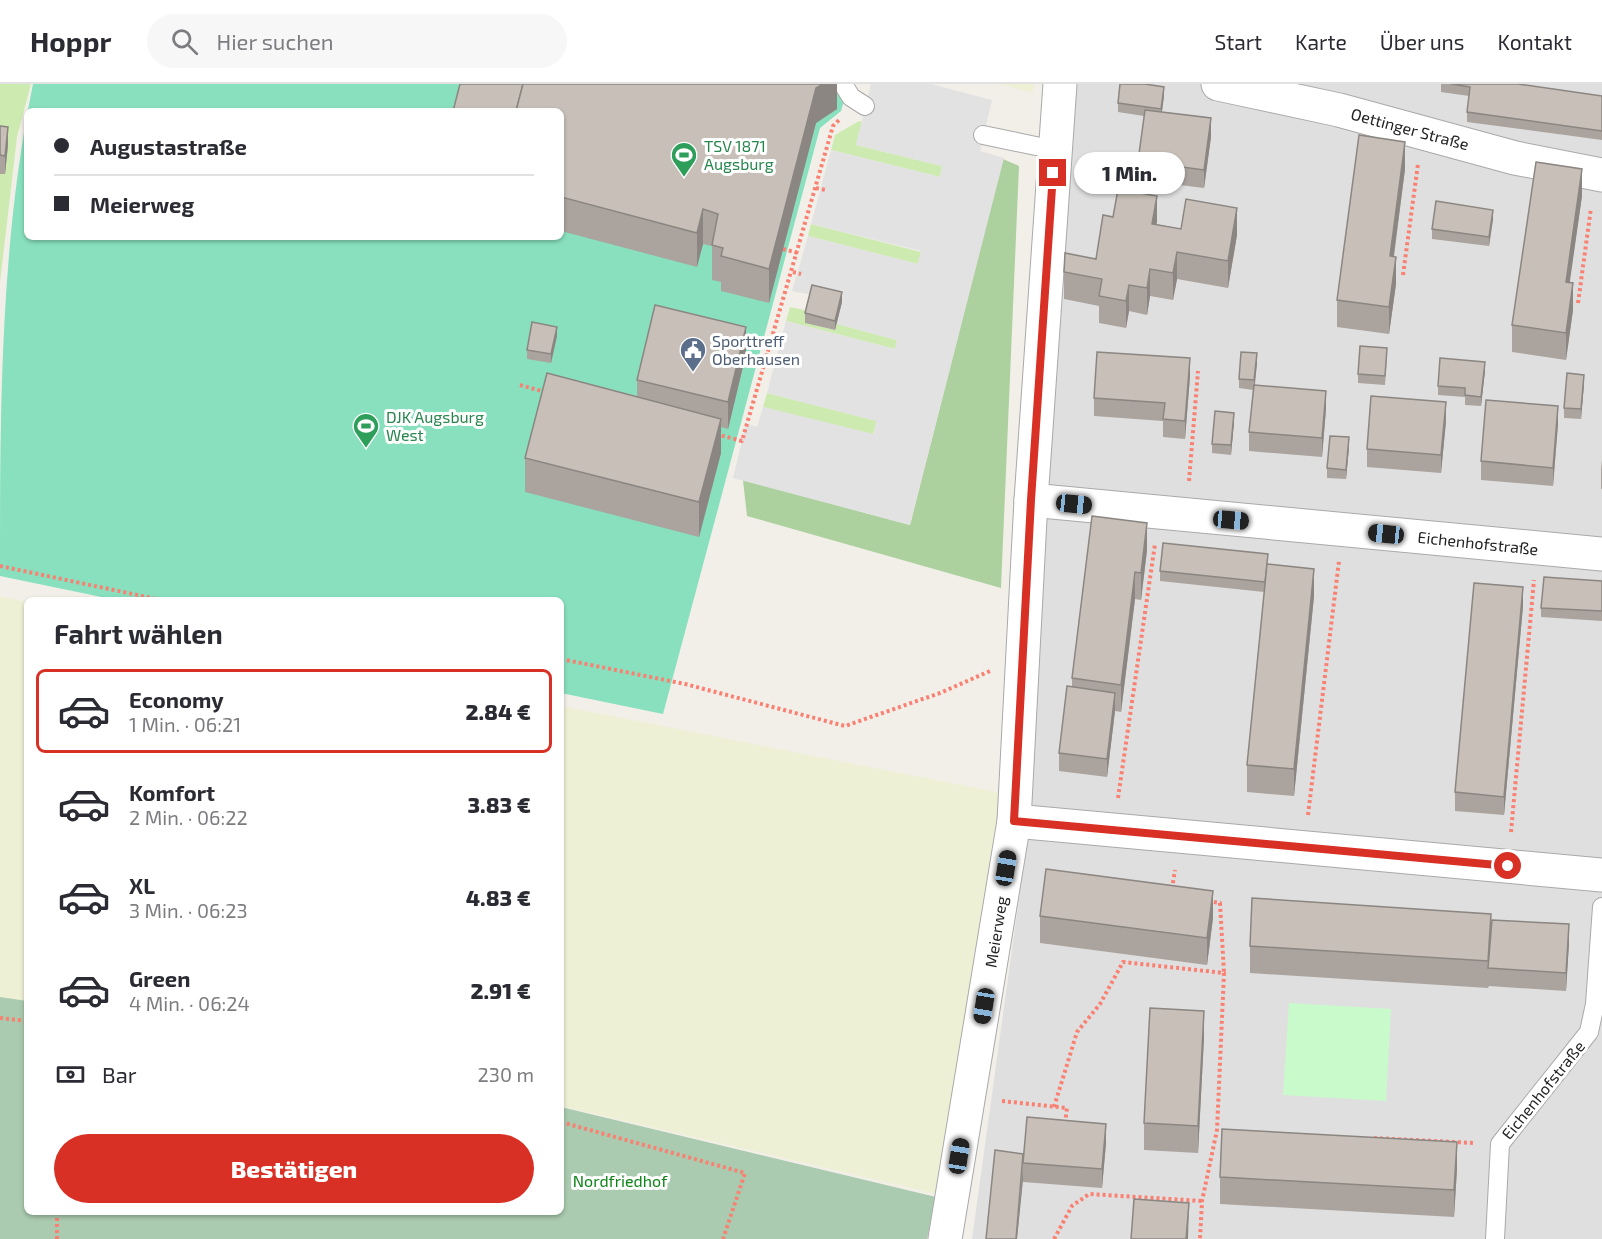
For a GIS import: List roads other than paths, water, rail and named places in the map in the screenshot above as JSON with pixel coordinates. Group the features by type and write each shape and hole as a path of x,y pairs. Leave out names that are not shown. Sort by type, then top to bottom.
{"street":[{"name":"Meierweg","path":"945,1239 1014,821 1031,500 1060,84"},
{"name":"Oettinger Straße","path":"1218,84 1422,131 1515,158 1599,175"},
{"name":"Eichenhofstraße","path":"1031,500 1602,554"},
{"path":"1014,821 1602,875"}],"lane":[{"path":"843,84 862,104"},
{"path":"983,135 1055,150"},
{"name":"Eichenhofstraße","path":"1495,1239 1500,1144 1589,1032 1595,1004 1602,907"}],"place":[{"name":"TSV 1871 Augsburg","path":"684,178"},
{"name":"Sporttreff Oberhausen","path":"693,373"},
{"name":"DJK Augsburg West","path":"366,449"}],"park label":[{"name":"Nordfriedhof","path":"620,1181"}]}
